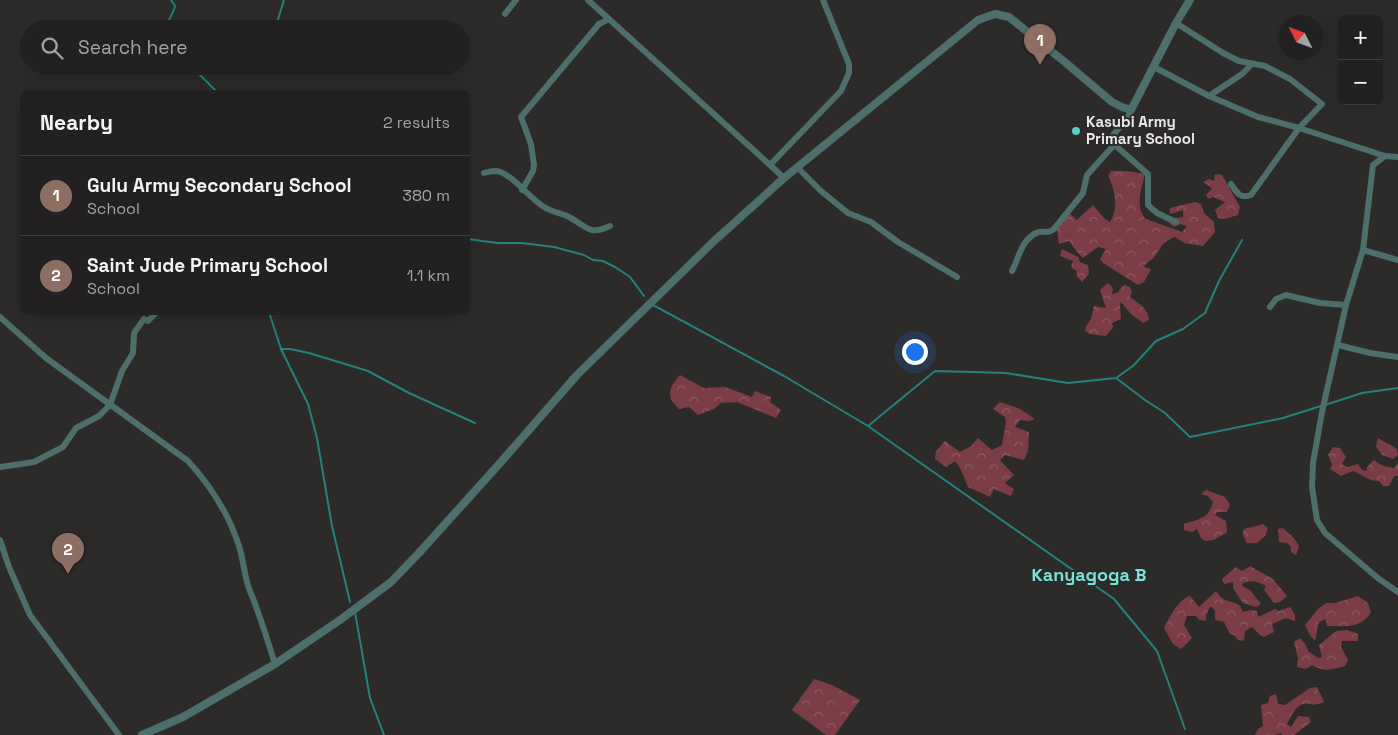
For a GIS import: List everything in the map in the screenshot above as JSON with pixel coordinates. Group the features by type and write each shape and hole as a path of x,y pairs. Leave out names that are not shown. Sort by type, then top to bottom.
{"street":[{"path":"505,14 516,0"},
{"path":"588,0 784,178"},
{"path":"770,165 841,91 849,74 849,64 823,0"},
{"path":"1176,222 1157,213 1148,205 1148,174 1109,140 1128,117 1176,23 1190,0"},
{"path":"142,735 190,714 275,664 340,620 390,582 418,554 577,375 719,237 797,167 978,20 995,14 1009,17 1112,102 1131,110"},
{"path":"522,190 533,171 534,165 530,138 521,117 598,24 609,19"},
{"path":"1176,23 1239,61 1265,66 1290,79 1322,104 1299,128 1251,195 1240,196 1231,184"},
{"path":"1209,96 1242,74 1252,64"},
{"path":"1154,67 1209,96 1258,117 1299,128 1385,156 1398,157"},
{"path":"1012,271 1026,240 1038,232 1047,233 1054,229 1083,193 1087,175 1114,145"},
{"path":"1374,152 1363,250 1346,305 1322,412 1313,463 1312,486 1317,520 1324,534 1398,592"},
{"path":"1373,165 1385,156"},
{"path":"797,167 821,191 848,213 871,222 898,242 957,277"},
{"path":"484,173 496,171 507,175 522,190 546,208 566,216 591,231 599,232 610,226"},
{"path":"1363,250 1398,260"},
{"path":"1270,307 1276,299 1286,295 1320,303 1346,305"},
{"path":"0,467 34,462 63,447 76,428 99,416 110,404 122,371 133,353 135,331 144,320 148,321 154,315"},
{"path":"0,317 46,358 188,461 196,470 222,508 240,547 249,590 275,664"},
{"path":"1338,345 1370,353 1398,357"},
{"path":"0,540 2,556 34,622 119,735"}],"green space":[{"path":"1111,171 1145,174 1141,191 1140,209 1146,219 1182,232 1187,226 1180,224 1174,227 1168,222 1173,218 1183,217 1183,210 1170,214 1170,208 1195,202 1201,204 1204,213 1214,222 1215,232 1203,246 1184,243 1175,237 1167,241 1162,245 1154,258 1145,265 1144,267 1151,269 1144,282 1138,285 1103,263 1100,259 1106,249 1098,247 1083,258 1069,241 1059,244 1056,224 1067,211 1077,220 1093,205 1110,222 1115,205 1113,187 1108,176"},
{"path":"1215,175 1222,175 1240,207 1238,215 1224,219 1218,218 1215,210 1225,202 1213,197 1208,199 1206,195 1212,188 1203,182 1209,179 1214,181"},
{"path":"1062,249 1078,257 1080,262 1088,265 1089,274 1082,282 1077,276 1076,270 1071,266 1073,261 1060,256"},
{"path":"1108,283 1113,288 1112,294 1117,293 1124,285 1130,287 1132,292 1130,297 1145,309 1149,320 1143,323 1131,314 1121,302 1121,319 1112,323 1113,327 1106,336 1090,334 1085,331 1091,319 1094,306 1106,308 1100,290"},
{"path":"680,375 704,388 725,387 752,397 755,391 771,397 770,402 781,410 776,418 737,402 721,403 714,409 698,415 689,407 679,409 672,400 670,392"},
{"path":"1000,402 1020,409 1035,419 1029,421 1020,420 1015,427 1029,432 1028,451 1024,460 1005,455 1000,460 1014,475 1005,483 1014,489 1011,496 994,489 990,497 968,487 955,461 946,467 935,459 936,451 945,441 960,452 971,446 978,438 992,450 1002,445 1006,422 1005,417 993,409"},
{"path":"1378,438 1397,449 1398,455 1393,459 1382,455 1376,447"},
{"path":"1333,447 1340,448 1346,457 1342,464 1347,467 1358,464 1362,470 1367,471 1367,467 1374,460 1383,466 1394,468 1398,463 1398,476 1394,476 1389,486 1383,486 1379,481 1369,479 1353,471 1341,476 1330,469 1332,464 1328,455"},
{"path":"1206,490 1225,497 1230,505 1227,512 1217,512 1215,515 1226,521 1227,532 1214,540 1205,541 1201,538 1197,529 1192,532 1184,530 1184,524 1199,519 1209,512 1213,502 1208,496 1201,494"},
{"path":"1263,524 1268,528 1265,536 1257,543 1247,543 1243,530"},
{"path":"1283,528 1294,538 1299,546 1296,555 1291,552 1291,547 1287,543 1279,542 1278,529"},
{"path":"1250,566 1273,579 1287,596 1280,602 1274,603 1264,590 1266,586 1252,581 1243,583 1242,586 1250,590 1261,604 1256,607 1243,603 1233,588 1233,582 1224,584 1222,579 1236,567 1242,571"},
{"path":"1216,591 1225,600 1240,606 1243,612 1257,611 1258,617 1275,609 1279,611 1290,607 1295,615 1295,621 1286,618 1272,624 1274,632 1264,637 1252,627 1245,631 1244,641 1238,640 1234,635 1230,634 1224,622 1215,620 1215,611 1210,607 1206,615 1206,621 1199,620 1196,616 1187,616 1184,625 1192,638 1181,649 1173,644 1164,628 1178,605 1190,596 1199,607"},
{"path":"1358,596 1368,603 1371,612 1367,617 1358,624 1346,626 1327,626 1325,619 1319,622 1315,641 1305,625 1318,609 1326,603 1335,603"},
{"path":"1347,630 1358,634 1358,641 1342,641 1341,647 1348,660 1345,666 1328,670 1312,665 1306,669 1297,667 1298,658 1294,642 1300,638 1308,651 1318,658 1322,657 1319,645 1336,631"},
{"path":"814,679 832,685 860,700 835,735 826,735 792,710"},
{"path":"1317,687 1324,702 1300,705 1287,724 1291,727 1298,716 1309,717 1311,722 1294,735 1282,735 1281,733 1255,735 1258,729 1263,726 1261,705 1268,703 1270,696 1276,694 1278,704 1285,705 1310,688"}],"waterway":[{"path":"169,20 175,6 171,0"},
{"path":"278,20 284,0"},
{"path":"200,75 215,90"},
{"path":"470,239 554,247 584,255 593,260 603,261 630,277 644,296"},
{"path":"868,426 935,371 1006,373 1068,383 1116,378 1133,366 1156,341 1183,329 1205,313 1219,281 1242,240"},
{"path":"653,305 784,376 868,426 1114,599 1157,651 1185,729"},
{"path":"270,315 281,349 308,404 317,438 332,526 350,602"},
{"path":"281,349 309,353 368,371 409,393 475,423"},
{"path":"1116,378 1165,413 1190,437 1283,418 1321,406"},
{"path":"1325,405 1362,393 1398,388"},
{"path":"355,612 370,698 384,735"}],"place":[{"name":"Gulu Army Secondary School","path":"1040,65"},
{"name":"Kasubi Army Primary School","path":"1076,131"},
{"name":"Saint Jude Primary School","path":"68,574"}],"district":[{"name":"Kanyagoga B","path":"1089,575"}]}
